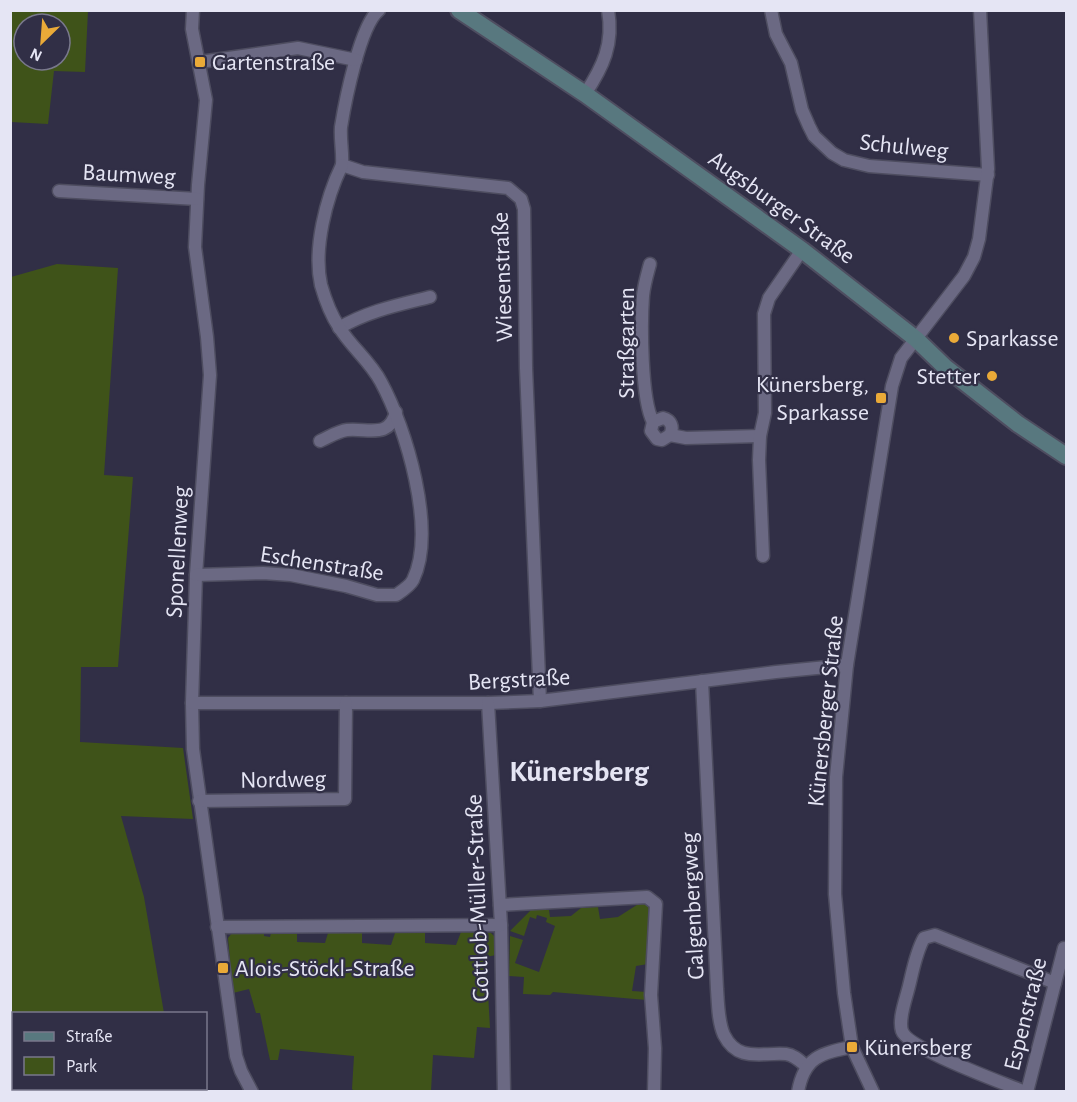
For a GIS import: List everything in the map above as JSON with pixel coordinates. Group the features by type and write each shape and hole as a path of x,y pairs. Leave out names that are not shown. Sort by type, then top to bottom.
{"street":[{"name":"Sponellenweg","path":"193,10 192,29 207,108 197,199 195,247 210,375 196,575 193,749 236,1056 252,1092"},
{"path":"342,165 341,128 356,60 373,15 378,10"},
{"name":"Augsburger Straße","path":"459,10 585,94 802,250 916,339 945,367 1018,424 1066,456"},
{"path":"585,94 600,73 608,52 610,23 608,10"},
{"name":"Schulweg","path":"771,10 776,34 790,63 802,110 814,136 832,153 850,162 869,166 988,175"},
{"name":"Künersberger Straße","path":"873,1092 852,1047 838,935 835,853 836,777 847,665 888,405 901,358 952,293 970,265 979,239 988,175 980,10"},
{"path":"200,62 298,48 356,60"},
{"name":"Eschenstraße","path":"196,575 263,573 291,575 377,595 396,595 412,583 419,563 420,530 416,482 407,442 380,379 339,328 321,285 320,244 329,195 342,165"},
{"name":"Wiesenstraße","path":"342,165 363,172 508,188 521,199 524,227 532,560 540,701"},
{"name":"Baumweg","path":"59,191 197,199"},
{"path":"764,556 759,491 760,436 765,413 763,323 765,306 802,250"},
{"name":"Straßgarten","path":"650,264 643,297 644,362 646,406 653,422 659,418 666,419 671,424 670,435 686,438 760,436"},
{"path":"339,328 379,309 430,297"},
{"path":"320,441 344,430 389,427 393,423 396,412"},
{"name":"Bergstraße","path":"192,703 346,704 540,701 847,665"},
{"name":"Galgenbergweg","path":"702,681 717,989 722,1028 729,1041 741,1053 787,1054 806,1066"},
{"name":"Gottlob-Müller-Straße","path":"488,703 501,925 504,1092"},
{"name":"Nordweg","path":"199,801 345,799 346,704"},
{"path":"500,905 647,897 656,904 651,995 655,1047 654,1092"},
{"path":"217,927 501,925"},
{"path":"1026,1092 926,1050 905,1037 902,1033 901,1020 916,959 924,938 935,935 1055,983"},
{"name":"Espenstraße","path":"1026,1092 1064,948"},
{"path":"798,1092 806,1066 827,1052 852,1047"}],"green space":[{"path":"10,11 88,11 85,72 72,72 72,12 12,12 12,72 54,72 48,124 11,122"},
{"path":"57,264 118,268 104,475 133,477 118,667 81,667 80,742 183,748 193,819 121,816 144,897 164,1012 12,1012 12,1090 180,1091 11,1091 11,277"},
{"path":"643,901 653,908 648,964 636,966 632,991 647,992 647,1000 553,992 550,995 523,994 524,977 509,976 510,936 523,940 515,963 539,972 555,926 546,922 547,918 537,915 536,919 530,917 524,936 510,931 532,909 549,910 550,917 571,916 581,908 598,907 600,919 618,917"},
{"path":"461,932 491,933 495,937 496,955 486,957 490,1028 477,1027 474,1058 433,1055 431,1091 354,1091 352,1089 354,1056 280,1049 278,1060 270,1060 260,1013 256,1013 249,989 233,993 228,938 232,933 264,933 264,936 270,937 271,933 297,934 297,942 325,943 328,933 362,933 362,943 391,945 395,933 425,933 425,943 456,945"}],"place":[{"name":"Gartenstraße","path":"200,62"},
{"name":"Sparkasse","path":"954,338"},
{"name":"Stetter","path":"992,376"},
{"name":"Künersberg, Sparkasse","path":"881,398"},
{"name":"Alois-Stöckl-Straße","path":"223,968"},
{"name":"Künersberg","path":"852,1047"}],"district":[{"name":"Künersberg","path":"579,771"}]}
